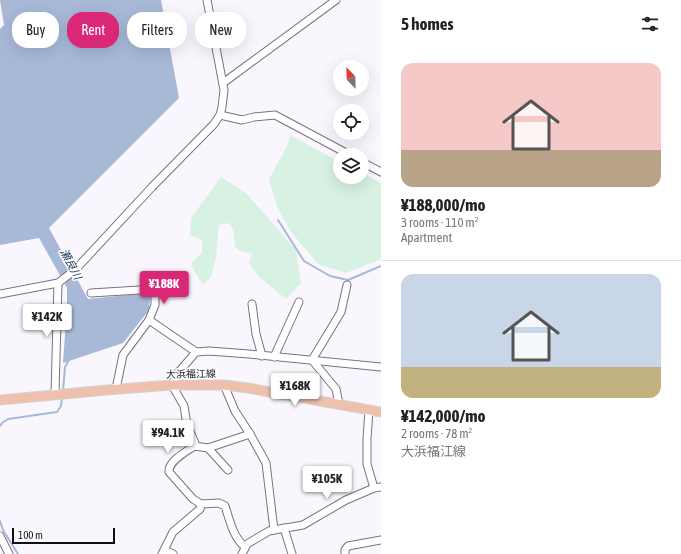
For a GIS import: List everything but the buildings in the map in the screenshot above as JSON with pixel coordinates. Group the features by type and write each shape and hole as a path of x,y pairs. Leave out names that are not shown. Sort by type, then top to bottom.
{"main road":[{"name":"大浜福江線","path":"0,400 72,392 172,385 224,385 381,412"}],"street":[{"path":"0,294 58,283 74,270 214,124 220,115 224,90 206,0"},
{"path":"223,83 336,0"},
{"path":"220,115 242,120 275,115 337,148"},
{"path":"369,166 381,172"},
{"path":"55,394 58,283"},
{"path":"312,360 340,312 347,285"},
{"path":"91,293 155,289 155,304 150,320 123,355 116,389"},
{"path":"274,357 299,302"},
{"path":"252,304 256,334 262,356"},
{"path":"150,320 196,352 209,351 381,366"},
{"path":"194,446 195,443 186,425 184,406 172,385 177,374 196,352"},
{"path":"312,360 336,388 339,404"},
{"path":"224,385 235,411 266,463 274,530"},
{"path":"244,551 247,544 269,531 303,525 346,500 377,488 367,464 369,410"},
{"path":"244,551 234,534 225,506 219,503 201,504 193,498 169,472 168,468 194,446 208,448 250,434"},
{"path":"208,448 228,470"},
{"path":"173,554 164,552 173,532 200,509 201,504"},
{"path":"284,528 292,554"},
{"path":"0,536 9,554"},
{"path":"345,554 345,550 348,546 381,540"}],"green space":[{"path":"290,135 333,158 333,184 369,184 369,177 381,183 381,259 346,273 318,264 291,232 278,209 269,180 288,144"},
{"path":"221,177 246,193 296,250 301,283 286,299 259,277 249,263 252,253 242,252 235,247 233,229 228,223 219,225 216,257 211,277 203,285 195,272 191,263 202,253 202,240 190,235 191,218"}],"water":[{"path":"0,0 161,0 163,12 127,12 127,48 170,48 179,98 49,228 88,299 148,293 150,298 149,310 123,343 63,363 67,288 39,238 0,245 0,29 4,25"}],"waterway":[{"path":"278,220 304,261 330,276 348,280 381,266"},
{"name":"瀬良川","path":"63,391 65,367 69,360"},
{"name":"瀬良川","path":"0,426 8,419 57,412 61,406 62,397"},
{"name":"瀬良川","path":"0,521 3,530 18,554"}]}
